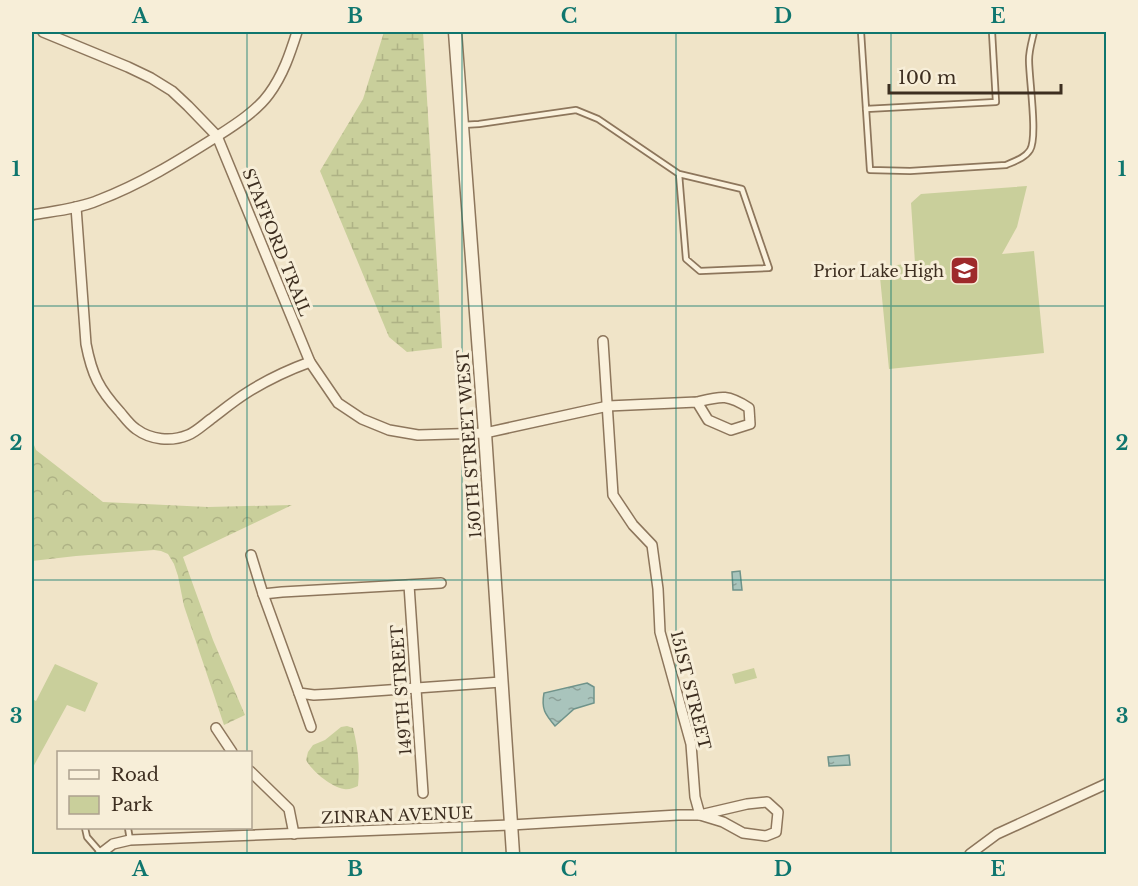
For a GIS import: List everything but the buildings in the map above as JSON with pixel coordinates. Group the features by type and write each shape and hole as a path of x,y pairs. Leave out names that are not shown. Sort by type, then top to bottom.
{"street":[{"name":"STAFFORD TRAIL","path":"43,32 151,78 172,91 217,136 310,362 338,403 362,419 389,430 418,435 485,434 608,406 697,402 718,397 734,398 749,408 750,424 732,430 708,420 697,402"},
{"path":"32,215 98,201 165,170 236,125 268,96 281,76 297,32"},
{"name":"150TH STREET WEST","path":"455,32 513,855"},
{"path":"76,207 86,344 90,365 108,399 134,428 148,436 164,439 190,434 250,391 283,373 310,362"},
{"name":"151ST STREET","path":"603,341 613,495 633,525 652,545 658,589 660,632 691,744 695,797 700,815"},
{"path":"251,555 311,727"},
{"path":"263,594 441,583"},
{"name":"149TH STREET","path":"409,585 423,793"},
{"path":"299,693 314,695 501,682"},
{"path":"216,728 231,751"},
{"path":"252,773 289,809 294,834"},
{"path":"970,855 997,834 1107,784"},
{"name":"ZINRAN AVENUE","path":"101,854 113,844 130,840 700,815 747,804 767,802 778,812 776,832 766,837 743,833 723,822 700,815"}],"lane":[{"path":"861,32 870,170 910,171 1006,165 1029,152 1033,137 1029,58 1034,32"},
{"path":"866,109 996,102 992,32"},
{"path":"462,125 576,110 598,119 678,174 742,189 769,267 700,271 686,259 678,174"},
{"path":"85,829 87,837 101,854"},
{"path":"128,829 130,840"}],"green space":[{"path":"384,32 423,32 442,348 407,352 389,337 320,171 363,99"},
{"path":"1027,186 1017,227 1002,254 1034,251 1044,353 889,369 879,267 915,263 911,203 921,194"},
{"path":"32,440 36,450 103,502 208,507 292,505 183,557 213,640 245,715 224,725 184,606 178,576 168,554 154,550 32,561"},
{"path":"55,664 98,683 85,712 67,705 32,769 32,699 36,701"},
{"path":"754,668 757,678 735,684 732,674"},
{"path":"341,727 353,728 359,771 358,786 351,789 339,788 322,778 306,760 313,745 325,740"}],"water":[{"path":"740,571 742,590 733,590 732,572"},
{"path":"587,683 594,687 594,703 574,709 555,726 545,711 544,693"},
{"path":"849,755 850,765 829,766 828,757"}],"place":[{"name":"Prior Lake High","path":"965,271"}]}
